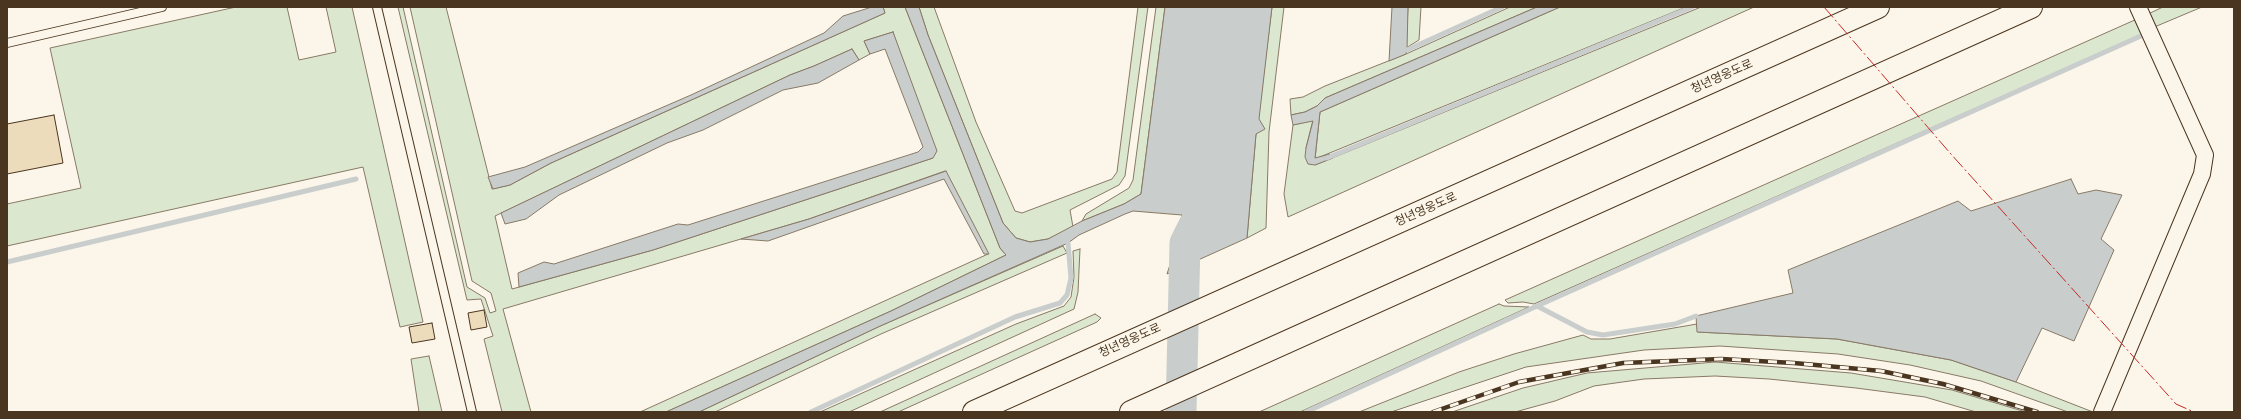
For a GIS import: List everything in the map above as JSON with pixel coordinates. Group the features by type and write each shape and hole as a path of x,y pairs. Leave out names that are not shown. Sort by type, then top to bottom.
{"highway":[{"name":"청년영웅도로","path":"974,412 1878,7"},
{"path":"1130,412 2031,7"}],"street":[{"path":"2102,412 2202,174 2205,155 2138,7"}],"lane":[{"path":"7,43 162,7"},
{"path":"376,7 472,412"}],"green space":[{"path":"236,7 287,7 299,60 336,52 326,7 352,7 423,322 400,327 363,167 7,246 7,204 81,188 50,48"},
{"path":"398,7 403,7 467,287 485,298 490,313 496,311 491,293 472,281 410,7 446,7 492,189 510,185 551,163 885,13 883,7 905,7 1000,248 1006,255 891,311 666,412 640,412 988,254 945,171 809,219 503,309 531,412 502,412 484,339 493,336 481,299 467,300","holes":["893,32 933,158 653,250 512,289 495,216 790,75 852,49 859,60 870,54 864,41"]},
{"path":"919,7 934,7 976,122 1015,211 1022,213 1112,179 1117,172 1138,7 1148,7 1125,176 1119,185 1070,210 1073,227 1048,239 1030,242 1016,238 1003,223 928,35"},
{"path":"1156,7 1165,7 1141,194 1124,204 1082,221 1086,214 1129,188 1133,180"},
{"path":"1272,7 1284,7 1269,132 1266,228 1247,238 1256,134"},
{"path":"1408,7 1421,7 1419,40 1406,48"},
{"path":"1510,7 1537,7 1325,98 1317,106 1305,112 1291,115 1290,99 1303,97 1325,86 1406,54"},
{"path":"1560,7 1686,7 1315,159 1320,112"},
{"path":"1701,7 1754,7 1288,217 1284,194 1293,125 1313,120 1306,148 1315,165"},
{"path":"2163,7 2202,7 2152,28 2146,15"},
{"path":"2137,19 2143,34 1534,304 1523,302 1508,303 1505,300"},
{"path":"1063,246 1067,253 881,334 715,412 699,412 878,327"},
{"path":"1080,249 1078,292 1074,309 849,412 820,412 1016,324 1064,306 1071,297 1074,277 1073,251"},
{"path":"1499,304 1504,306 1529,307 1300,412 1259,412"},
{"path":"1095,314 1101,318 1097,322 898,412 880,412"},
{"path":"1697,324 1698,332 1837,339 1951,360 2016,382 2093,412 2068,412 1981,381 1910,365 1838,354 1720,346 1644,350 1526,367 1391,412 1359,412 1459,372 1514,354 1583,335 1591,339 1610,339"},
{"path":"429,356 442,412 419,412 411,359"},
{"path":"1715,362 1851,373 1952,390 2026,412 1976,412 1925,397 1769,379 1715,376 1644,379 1594,386 1555,401 1515,412 1452,412 1523,388 1587,373"}],"shaded area":[{"path":"872,7 883,7 885,13 551,163 510,185 493,189 488,177 525,167 691,95 824,33 843,16"},
{"path":"905,7 919,7 928,35 1003,223 1016,238 1030,242 1048,239 1082,221 1124,204 1141,194 1165,7 1272,7 1259,119 1265,129 1256,134 1247,238 1167,274 1177,243 1182,215 1133,211 1079,235 1068,243 878,327 699,412 666,412 891,311 1006,255 1000,248"},
{"path":"1392,7 1408,7 1407,50 1406,54 1389,61"},
{"path":"1537,7 1560,7 1320,112 1315,158 1330,154 1333,158 1315,165 1308,164 1305,157 1306,148 1313,121 1293,125 1291,115 1305,112 1317,106 1325,98"},
{"path":"893,32 937,151 933,158 653,250 519,287 518,273 544,262 554,264 678,224 688,225 918,152 923,147 885,49 870,54 864,41"},
{"path":"852,49 859,60 818,83 783,90 703,130 667,143 559,195 526,219 505,224 501,213 790,75"},
{"path":"946,171 989,254 984,254 944,179 768,241 741,239 809,219"},
{"path":"2071,179 2078,194 2096,190 2122,195 2101,239 2114,250 2074,341 2042,328 2016,382 1951,360 1837,339 1697,332 1696,316 1793,293 1788,270 1958,201 1971,211"}],"building":[{"path":"54,115 63,163 7,174 7,124"},
{"path":"484,310 487,327 471,330 468,313"},
{"path":"432,323 435,339 412,343 409,327"}],"waterway":[{"path":"1407,50 1502,7"},
{"path":"1327,158 1692,7"},
{"path":"1306,412 1537,306 2143,35"},
{"path":"7,262 356,179"},
{"path":"1181,412 1185,243 1194,225"},
{"path":"811,412 1015,317 1060,303 1067,295 1071,278 1068,243"},
{"path":"1537,306 1587,332 1603,335 1675,324 1696,316"}],"railway":[{"path":"1433,412 1519,382 1623,363 1721,359 1794,363 1881,371 1943,384 2037,412"}],"power":[{"path":"1824,7 1950,153 2176,404 2194,412"}]}
